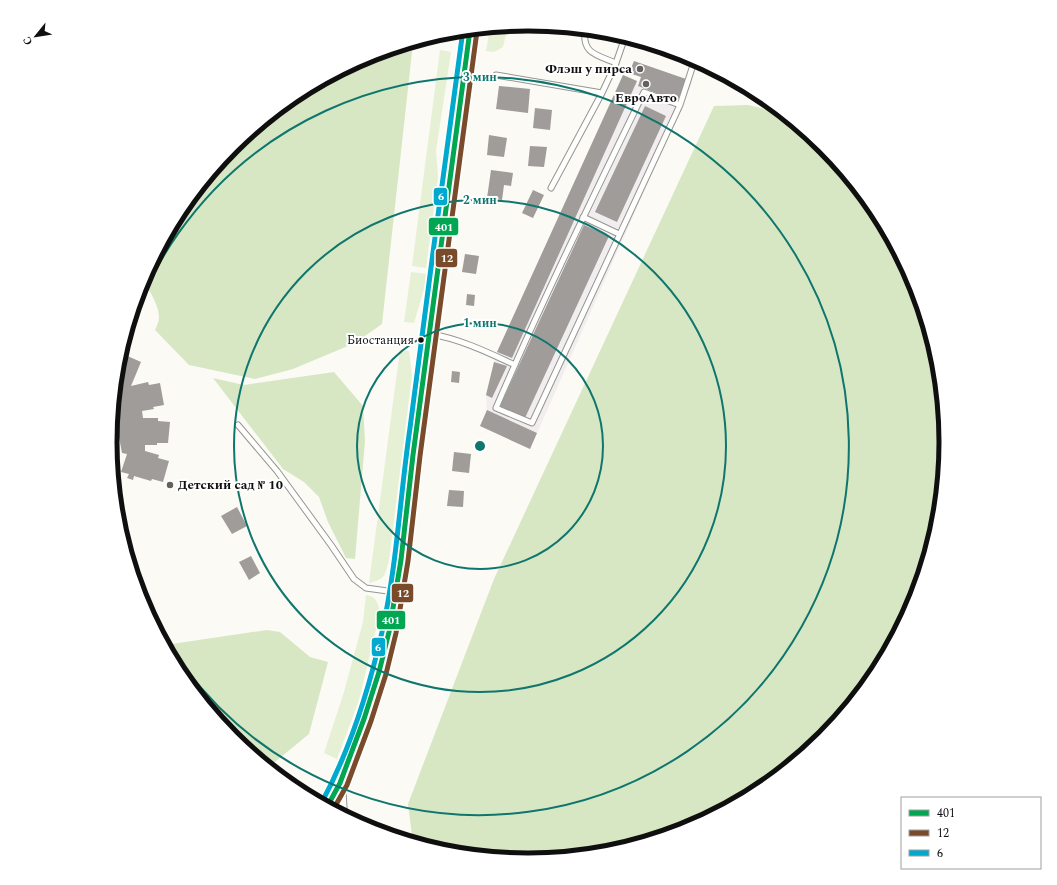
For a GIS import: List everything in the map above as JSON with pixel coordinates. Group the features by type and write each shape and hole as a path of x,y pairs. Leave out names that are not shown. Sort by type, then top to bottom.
{"main road":[{"path":"329,803 340,783 364,719 379,672 389,632 396,592 470,36"},
{"path":"462,37 469,46"}],"street":[{"path":"340,783 342,810"}],"lane":[{"path":"585,35 584,44 590,53 616,63"},
{"path":"552,188 602,93 616,63 623,42"},
{"path":"680,105 644,92 583,217 514,365 496,408 532,423 680,105 693,65"},
{"path":"496,75 602,93"},
{"path":"583,217 619,234"},
{"path":"430,333 448,337 514,365"},
{"path":"238,425 277,472 354,579 366,588 396,592"}],"shaded area":[{"path":"623,75 637,81 638,86 678,101 686,79 693,81 530,449 480,426 487,410 486,395 494,362 497,352"}],"green space":[{"path":"507,32 503,47 494,52 486,51 489,33"},
{"path":"412,48 382,324 355,343 293,369 255,379 189,365 155,330 158,324 159,313 151,293 147,288 159,260 186,214 219,171 257,133 300,100 346,73 371,62"},
{"path":"440,50 451,52 436,151 438,177 426,268 412,266"},
{"path":"748,105 771,110 800,133 838,171 871,214 898,260 909,285 926,336 932,362 939,416 940,442 939,469 932,523 926,549 909,600 898,625 871,671 838,714 800,752 779,769 757,785 711,812 686,823 635,840 609,846 555,853 528,854 475,850 448,846 412,837 408,804 494,579 714,106"},
{"path":"411,272 426,274 424,289 414,323 404,322"},
{"path":"400,350 409,351 412,375 389,560 384,576 369,583"},
{"path":"334,372 363,406 365,441 355,559 346,558 328,522 319,497 304,482 283,469 213,378 244,385"},
{"path":"366,595 373,597 380,610 359,700 337,759 324,753 344,692 363,622"},
{"path":"267,630 280,632 310,657 328,662 309,734 272,764 257,752 219,714 186,671 170,644"}],"building":[{"path":"634,61 686,79 678,101 638,86 641,77 629,73"},
{"path":"623,75 637,81 512,358 497,352"},
{"path":"499,86 530,89 528,113 496,109"},
{"path":"645,106 666,116 617,222 595,212"},
{"path":"535,108 552,110 550,130 533,128"},
{"path":"489,135 507,138 504,157 487,155"},
{"path":"530,146 547,147 544,167 528,166"},
{"path":"491,170 513,173 511,186 504,185 502,200 487,198"},
{"path":"533,190 544,195 533,218 522,213"},
{"path":"584,225 609,236 525,418 500,406"},
{"path":"465,254 479,256 476,274 462,272"},
{"path":"467,294 475,295 474,306 466,305"},
{"path":"126,356 141,362 131,386 148,382 149,385 160,383 164,405 153,407 154,409 142,411 143,418 158,418 158,421 170,422 168,443 145,445 145,451 159,455 158,458 169,461 163,482 152,479 151,481 134,476 133,480 127,478 129,474 121,472 127,454 122,453 117,429 118,416"},
{"path":"494,362 507,366 492,398 486,395"},
{"path":"452,371 460,372 459,383 451,382"},
{"path":"487,410 537,433 530,449 480,426"},
{"path":"454,452 471,454 469,473 452,471"},
{"path":"449,490 464,491 463,507 447,506"},
{"path":"237,507 247,526 232,534 221,516"},
{"path":"251,556 260,573 249,580 239,562"}],"transit line":[{"name":"12","path":"335,806 347,785 371,721 386,674 396,633 408,561 420,456 476,35"},
{"name":"401","path":"329,803 340,783 364,719 379,672 389,632 401,560 413,455 469,36"},
{"name":"6","path":"323,799 341,763 357,720 377,654 387,607 395,556 429,279 462,37"}],"place":[{"name":"Флэш у пирса","path":"640,69"},
{"name":"ЕвроАвто","path":"646,84"},
{"name":"Биостанция","path":"421,340"},
{"name":"Детский сад № 10","path":"170,485"}]}
